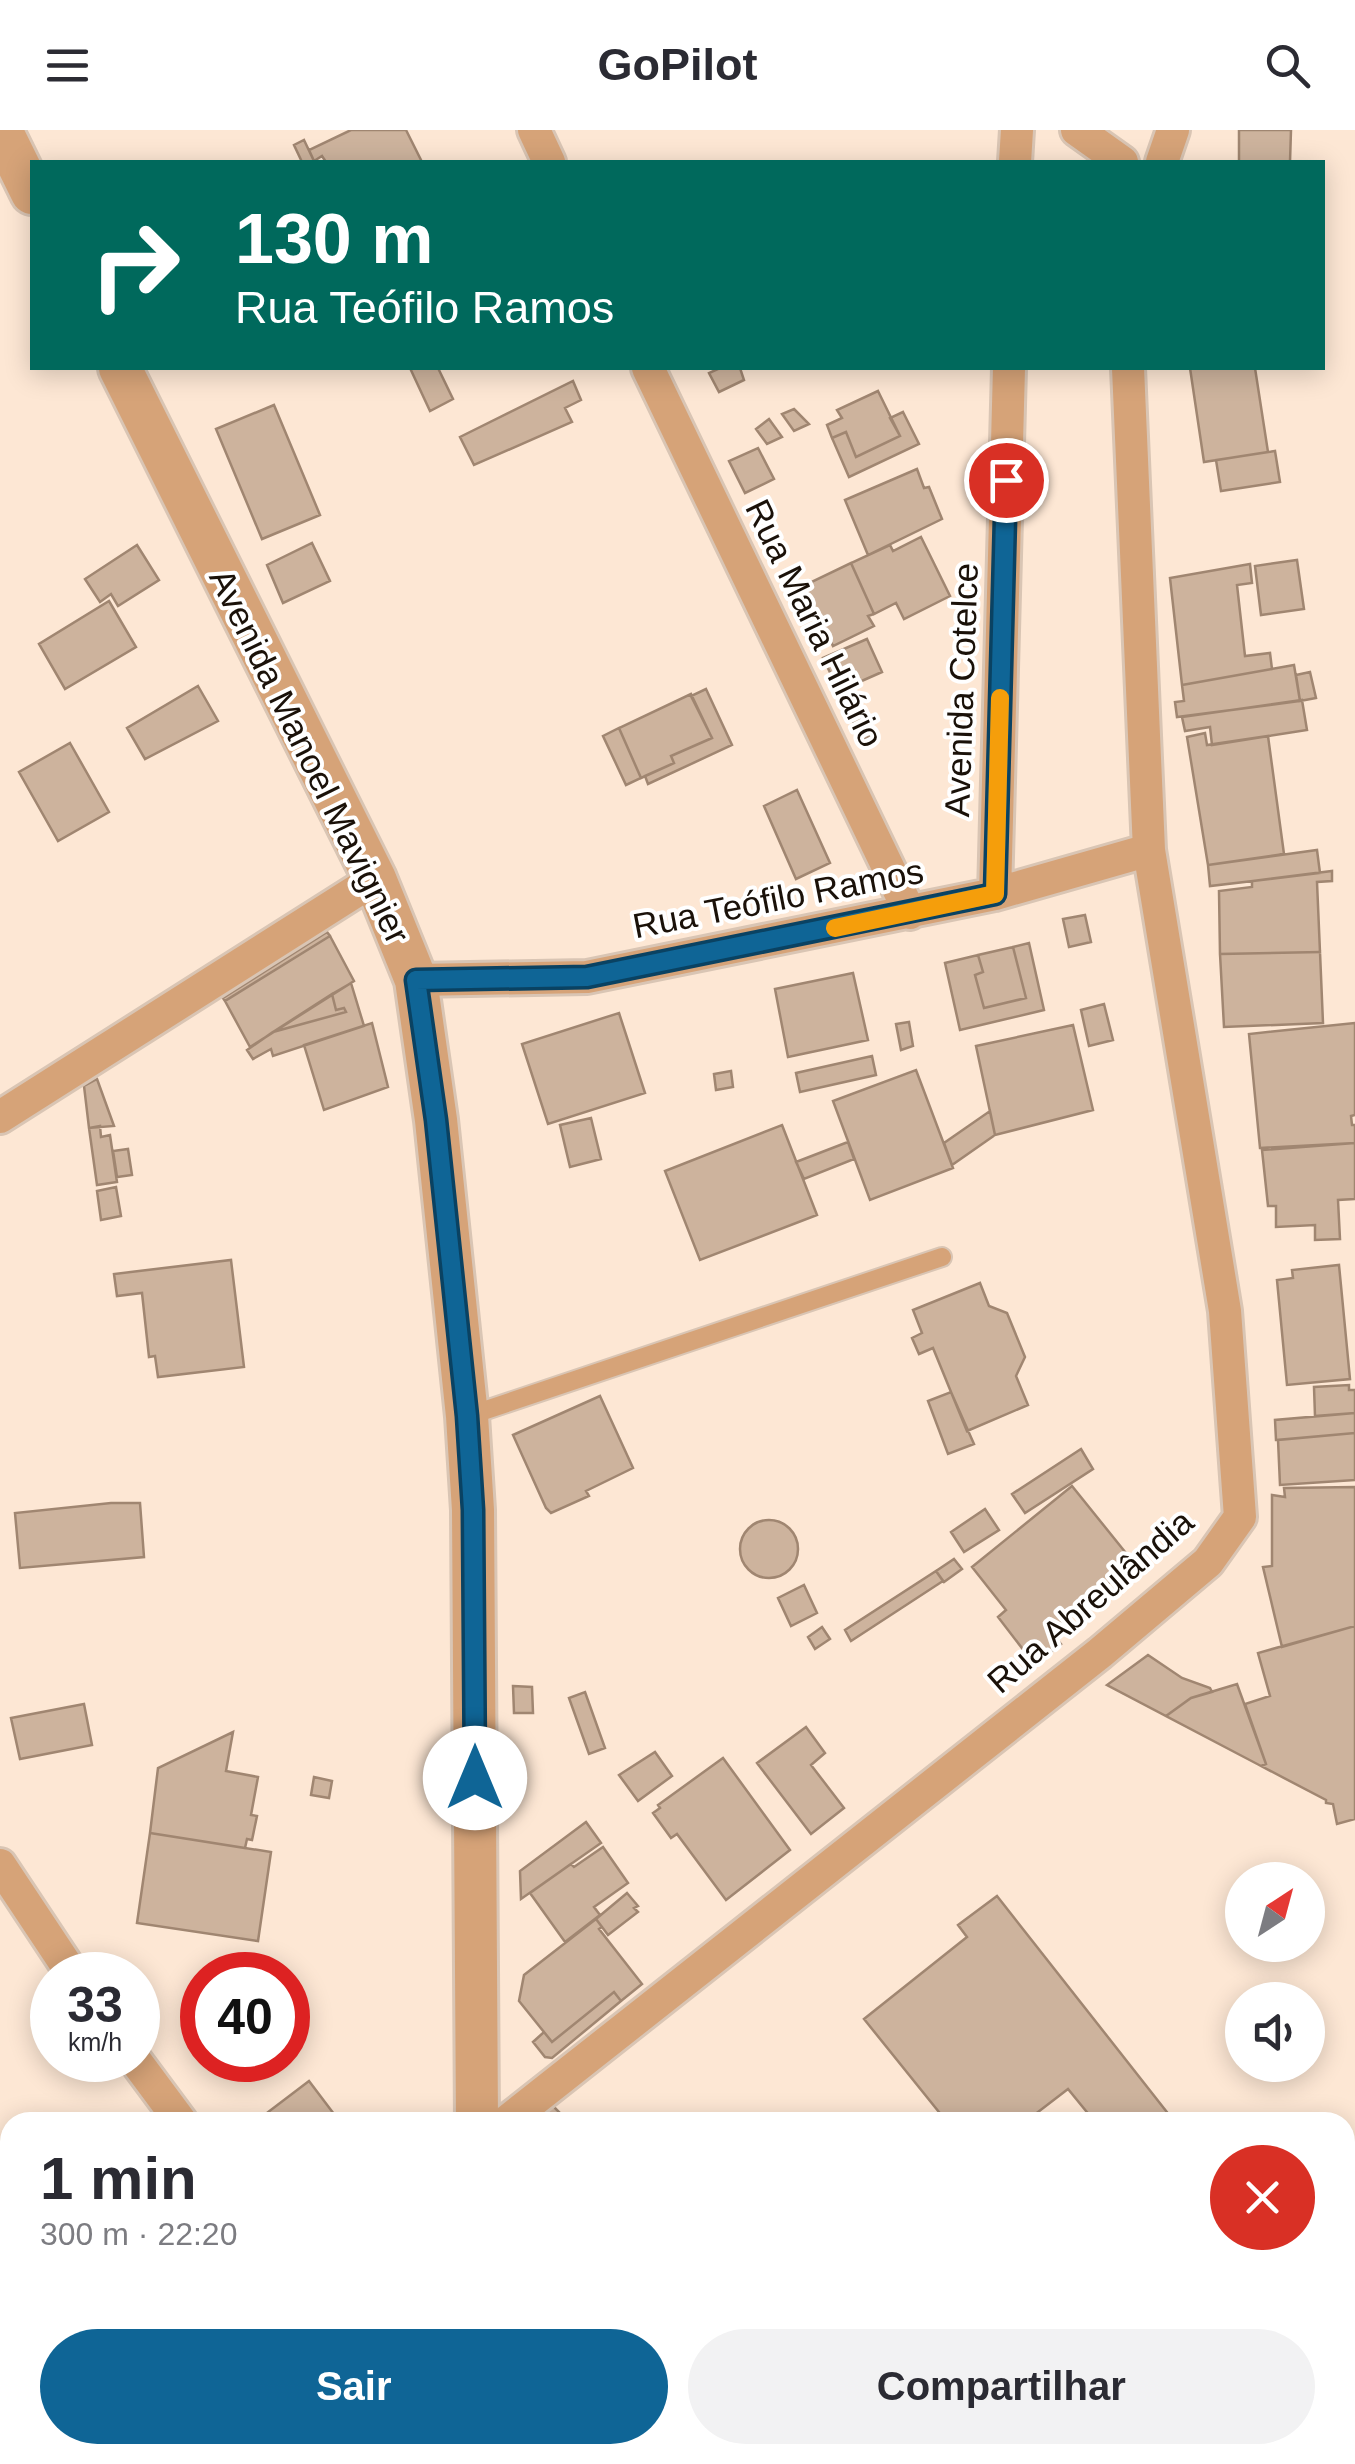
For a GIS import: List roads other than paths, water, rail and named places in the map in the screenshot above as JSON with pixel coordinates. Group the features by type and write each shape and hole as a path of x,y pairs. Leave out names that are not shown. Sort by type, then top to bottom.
{"street":[{"path":"1,130 30,189"},
{"path":"534,130 548,160"},
{"path":"1078,130 1119,160"},
{"path":"1163,160 1173,130"},
{"name":"Avenida Manoel Mavignier","path":"121,370 375,879 416,980 436,1120 473,1510 477,2112"},
{"name":"Rua Maria Hilário","path":"649,370 910,913"},
{"name":"Avenida Cotelce","path":"995,894 1010,370"},
{"path":"1128,370 1149,850"},
{"name":"Rua Teófilo Ramos","path":"416,980 587,977 995,894 1149,850"},
{"name":"Rua Abreulândia","path":"519,2112 1100,1653 1208,1562 1240,1517 1225,1311 1149,850"},
{"path":"0,1117 375,879"},
{"path":"0,1865 58,1952"},
{"path":"152,2082 174,2112"}],"lane":[{"path":"467,1416 942,1257"}]}
